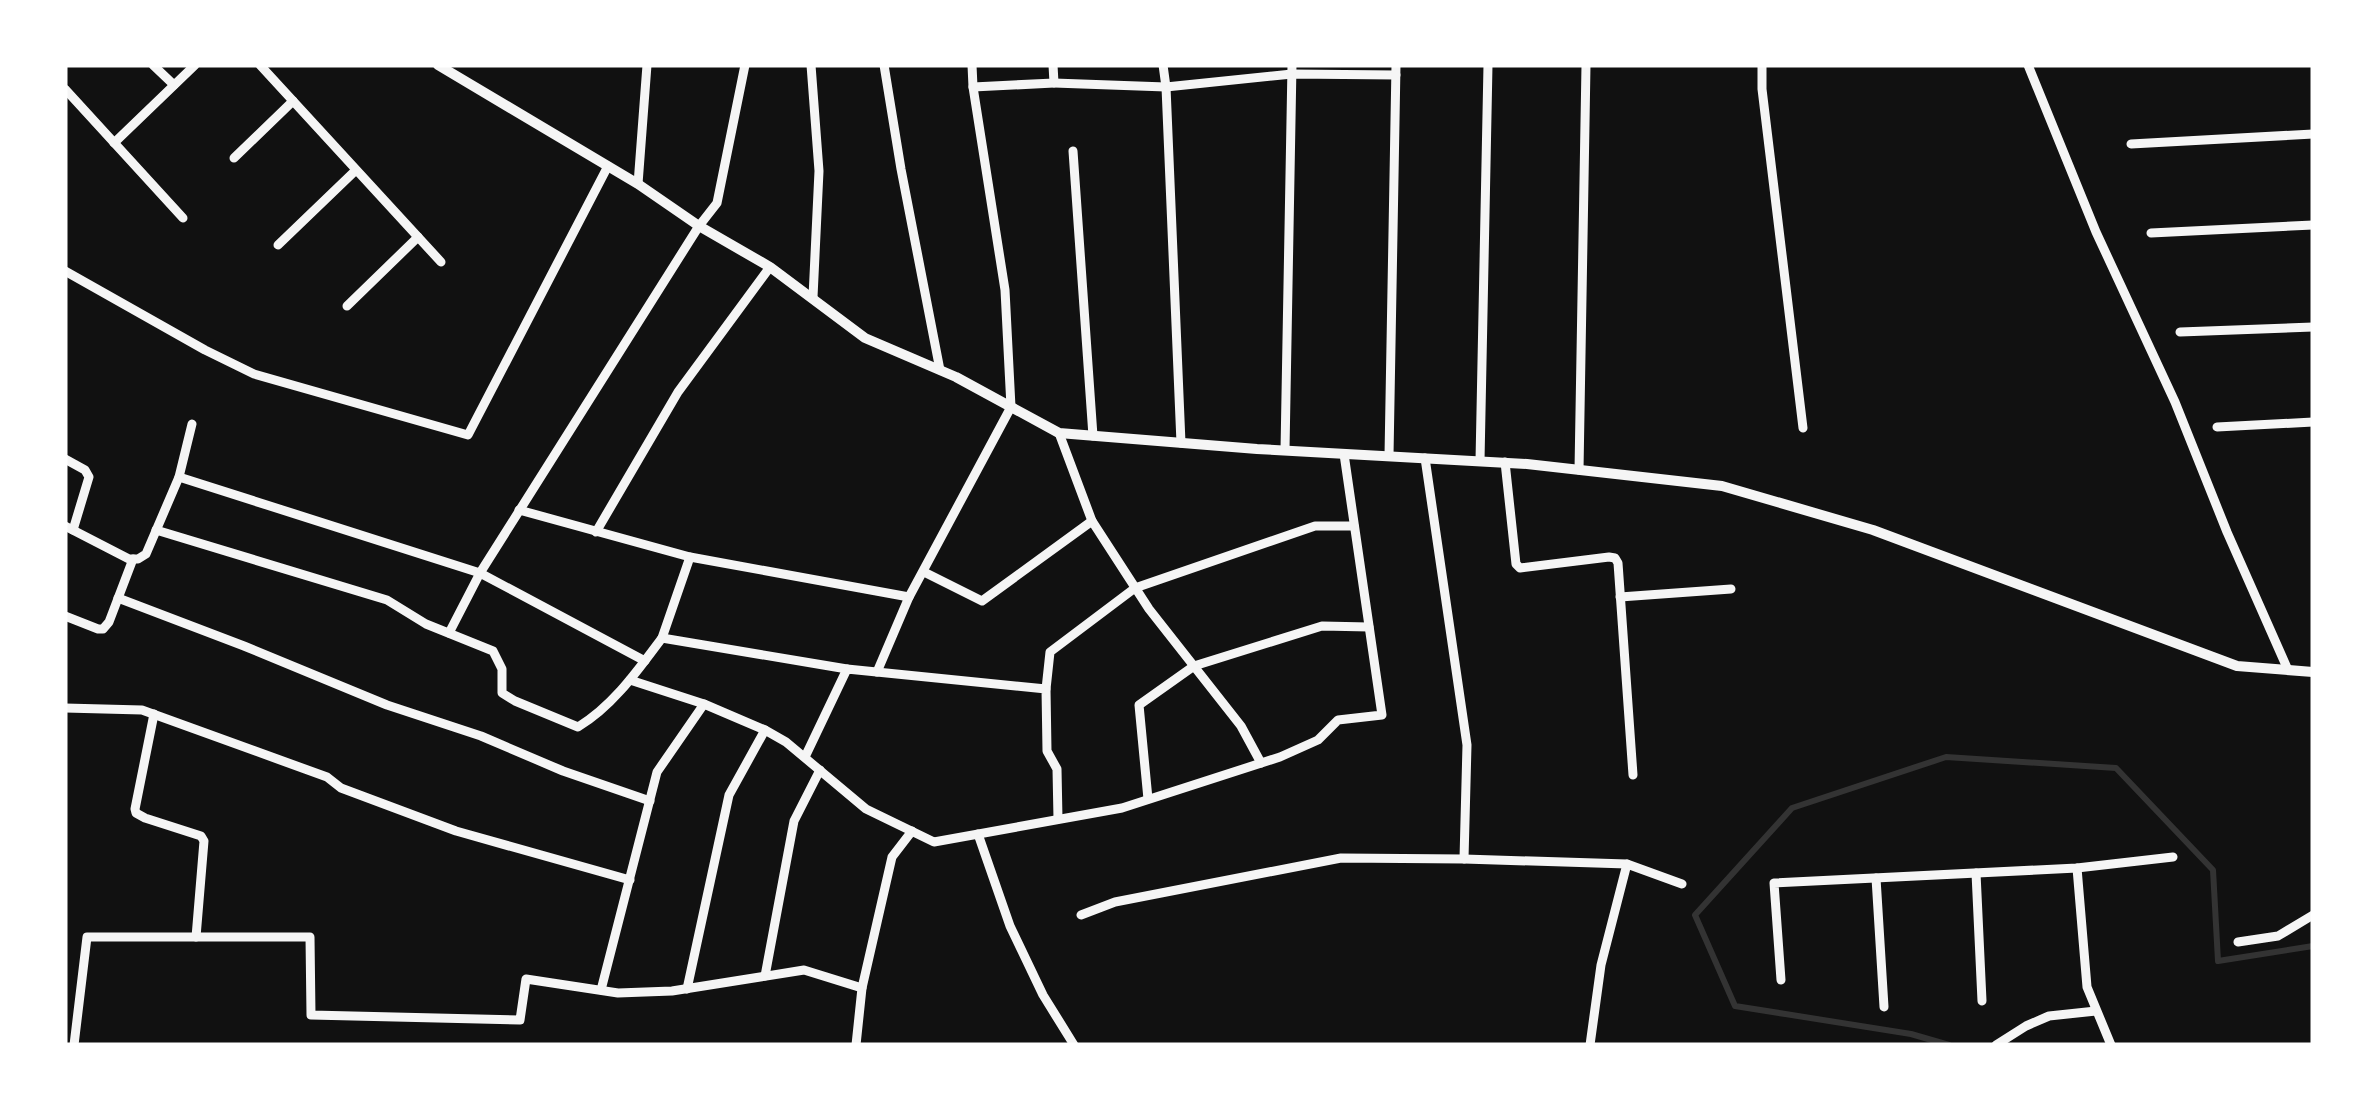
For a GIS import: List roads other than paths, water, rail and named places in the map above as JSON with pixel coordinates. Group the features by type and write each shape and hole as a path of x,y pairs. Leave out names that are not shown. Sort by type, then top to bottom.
{"street":[{"path":"154,65 174,86"},
{"path":"114,143 195,65"},
{"path":"260,65 441,262"},
{"path":"438,65 770,267 865,338 940,370 1059,433 1181,444 1506,462 1722,486 1873,530 2237,666 2313,672"},
{"path":"638,184 648,65"},
{"path":"449,633 519,510 717,203 745,65"},
{"path":"811,65 819,170 813,297"},
{"path":"884,65 940,370"},
{"path":"877,672 910,596 1012,407 1005,290 972,65"},
{"path":"1053,65 1054,83"},
{"path":"1163,65 1181,444"},
{"path":"1230,65 1230,80"},
{"path":"1480,461 1488,65"},
{"path":"1579,470 1586,65"},
{"path":"1762,65 1803,428"},
{"path":"2028,65 2096,232 2175,402 2288,670"},
{"path":"974,87 1054,83 1166,87 1292,69 1396,70 1390,456"},
{"path":"1285,450 1292,69"},
{"path":"65,88 183,218"},
{"path":"234,158 293,101"},
{"path":"2131,144 2313,134"},
{"path":"1073,151 1093,436"},
{"path":"65,271 254,374 468,435 608,166"},
{"path":"278,244 356,170"},
{"path":"2151,233 2313,224"},
{"path":"347,306 418,237"},
{"path":"596,532 678,392 770,267"},
{"path":"2180,332 2313,327"},
{"path":"2218,427 2313,422"},
{"path":"65,458 89,476 69,528 138,559 146,554 179,477 192,424"},
{"path":"1059,433 1092,520 1135,588 1241,726 1261,763"},
{"path":"630,680 704,704 765,730 786,742 866,809 934,842 1148,800 1318,740 1338,720 1382,715 1344,454"},
{"path":"1425,458 1467,745 1464,859"},
{"path":"1506,462 1516,564 1520,568 1615,558 1618,563 1634,776"},
{"path":"179,477 480,573 645,661"},
{"path":"519,510 690,557 910,596"},
{"path":"924,572 982,601 1092,520"},
{"path":"1058,820 1057,769 1047,751 1050,652 1135,588 1315,526 1354,526"},
{"path":"156,530 387,600 426,624 492,651 502,669 502,693 578,727 630,680 662,638 690,557"},
{"path":"65,616 102,629 109,622 133,559"},
{"path":"1620,596 1731,589"},
{"path":"118,598 387,704 650,801"},
{"path":"1148,800 1139,705 1194,666 1322,626 1369,627"},
{"path":"662,638 847,669 1046,689"},
{"path":"805,757 847,669"},
{"path":"601,990 658,772 704,704"},
{"path":"65,708 142,710 327,777 340,788 456,832 630,880"},
{"path":"154,714 135,809 145,818 201,836 204,841 196,936"},
{"path":"687,989 729,795 765,730"},
{"path":"765,976 794,821 820,770"},
{"path":"856,1045 862,988 892,857 912,831"},
{"path":"978,834 1010,926 1043,995 1074,1045"},
{"path":"1780,980 1774,883 2077,868 2174,857"},
{"path":"1081,915 1115,902 1341,858 1627,864 1682,884"},
{"path":"1590,1045 1600,965 1627,864"},
{"path":"2077,868 2086,987 2111,1045"},
{"path":"1976,873 1982,1002"},
{"path":"1876,878 1884,1007"},
{"path":"2238,942 2278,936 2313,915"},
{"path":"74,1045 87,938 310,936 311,1015 520,1020 526,978 618,993 687,989 804,970 862,988"},
{"path":"1998,1044 2049,1016 2096,1010"}],"waterway":[{"path":"1949,1045 1911,1034 1735,1006 1695,915 1792,808 1946,757 2116,768 2213,870 2218,961 2313,946"}]}
